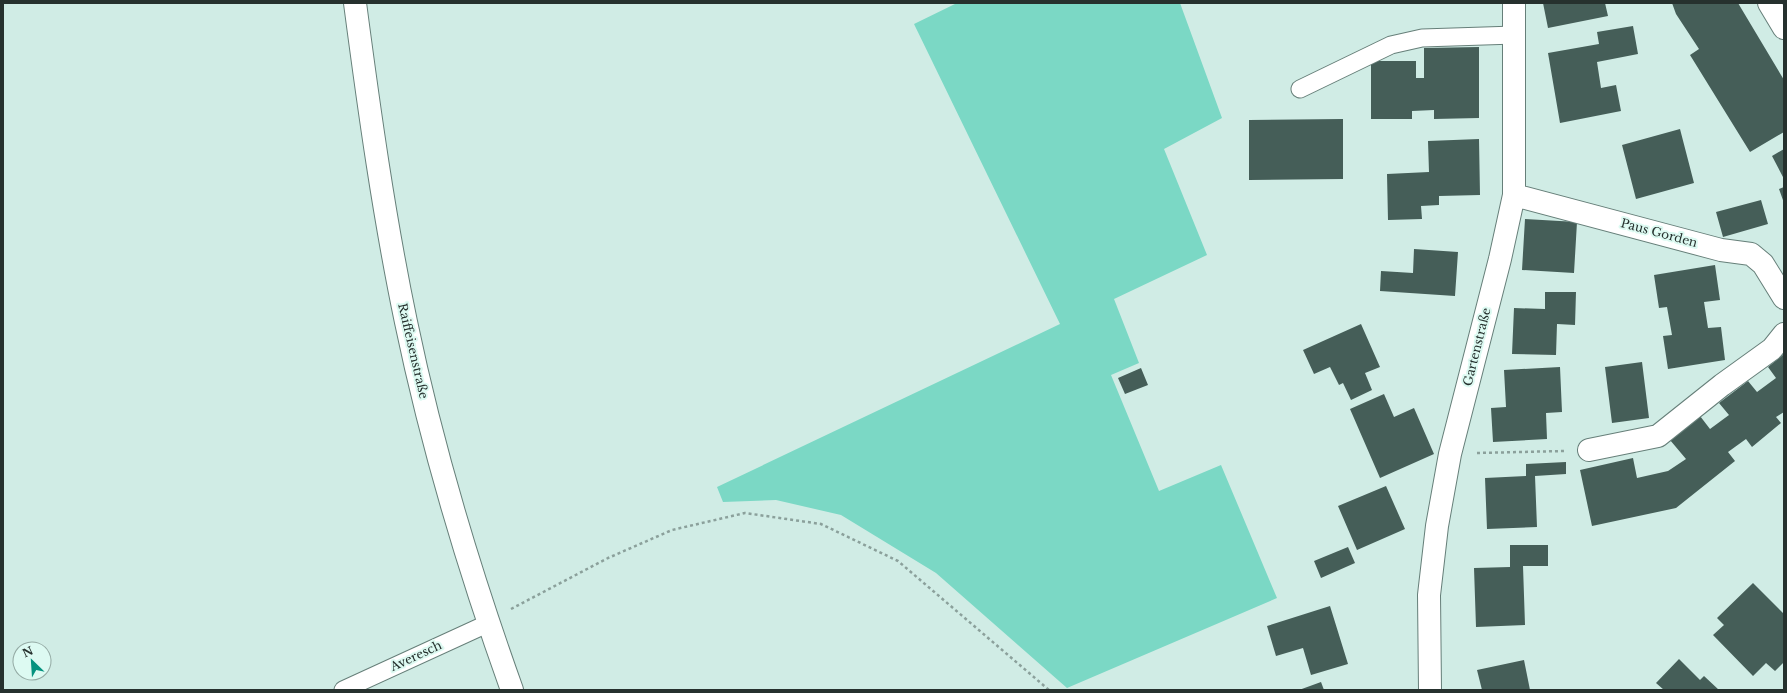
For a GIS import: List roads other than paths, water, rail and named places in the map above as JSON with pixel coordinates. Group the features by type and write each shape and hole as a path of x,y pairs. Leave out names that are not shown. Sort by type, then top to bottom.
{"street":[{"name":"Raiffeisenstraße","path":"354,3 387,218 406,322 454,517 512,690"},
{"name":"Gartenstraße","path":"1430,690 1430,595 1437,526 1450,454 1500,259 1514,195 1514,3"},
{"path":"1769,3 1784,28"},
{"name":"Paus Gorden","path":"1514,195 1721,250 1751,254 1763,264 1784,298"},
{"path":"1589,450 1658,436 1722,385 1772,349 1784,334"}],"lane":[{"path":"1300,89 1391,45 1422,38 1515,35"},
{"name":"Averesch","path":"343,690 489,622"}]}
